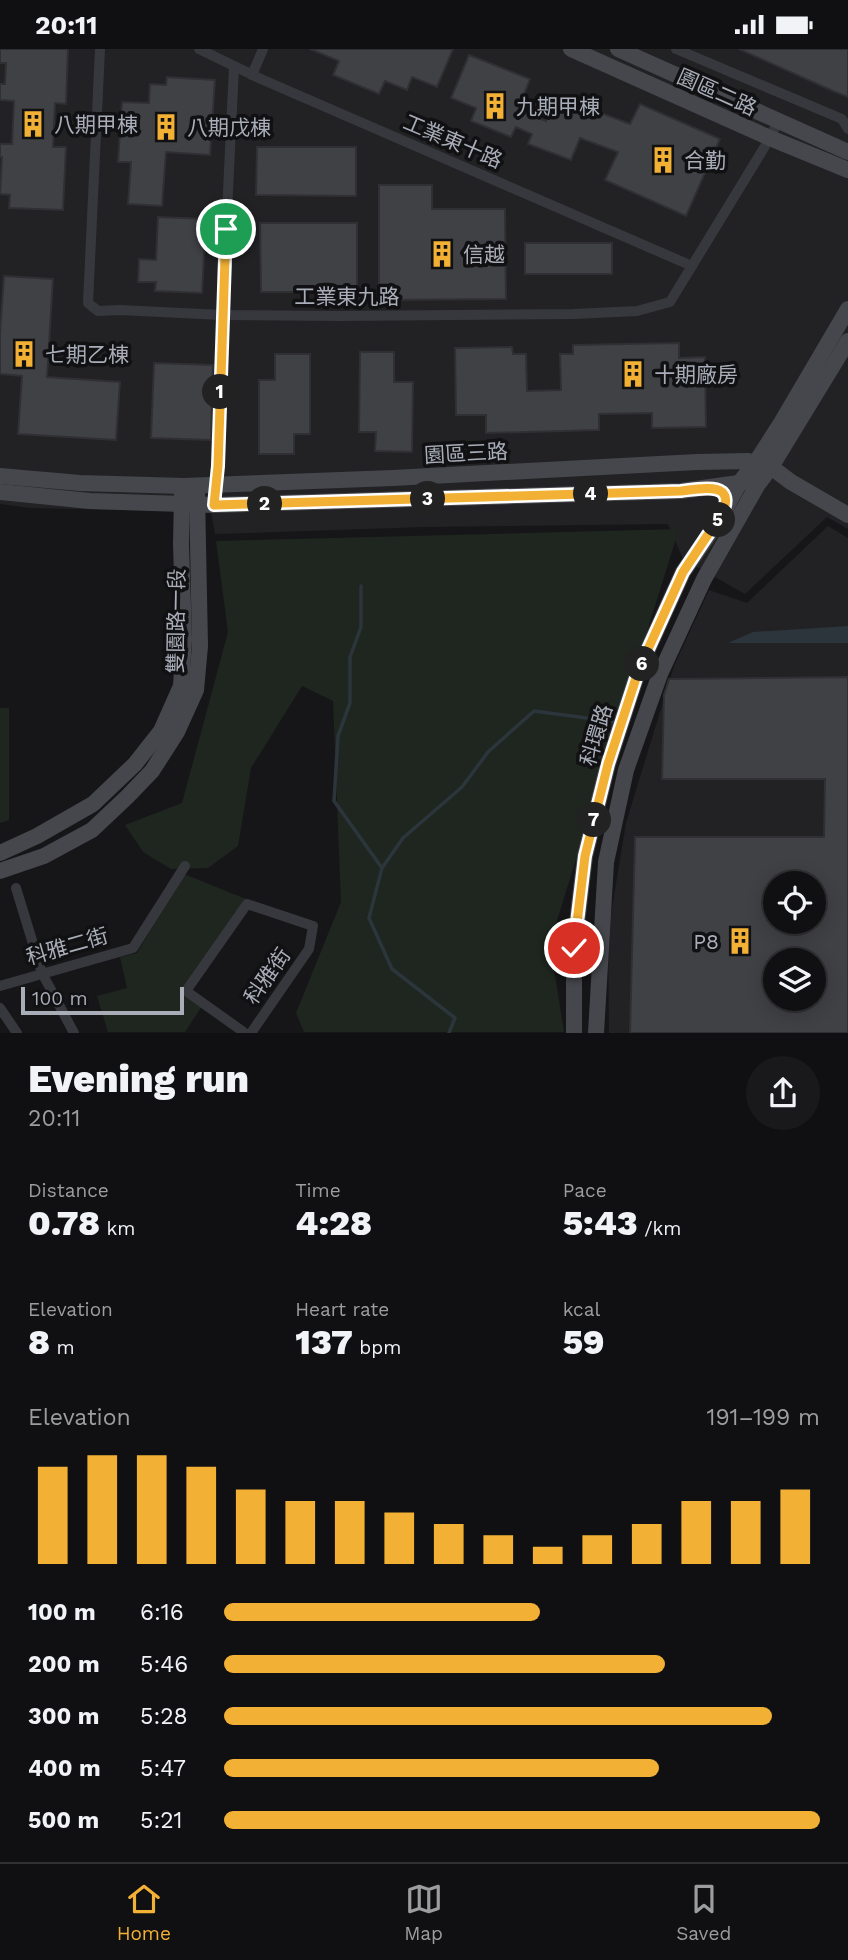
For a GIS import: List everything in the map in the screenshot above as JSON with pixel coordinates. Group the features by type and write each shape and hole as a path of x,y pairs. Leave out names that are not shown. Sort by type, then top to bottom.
{"street":[{"name":"工業東九路","path":"100,49 88,303 98,311 222,315 574,314 637,311 670,302 778,121"},
{"name":"工業東十路","path":"199,49 252,75 692,266"},
{"path":"252,75 263,49"},
{"name":"園區二路","path":"571,49 848,170"},
{"name":"園區二路","path":"618,49 848,152"},
{"path":"676,49 846,121"},
{"path":"214,505 234,67"},
{"path":"763,465 848,309"},
{"path":"763,465 848,341"},
{"name":"園區三路","path":"0,476 80,483 190,486 736,460 763,465"},
{"path":"763,465 848,515"},
{"name":"科環路","path":"574,1033 574,948 585,856 608,764 639,669 683,572 723,512 763,465"},
{"name":"園區三路","path":"0,492 90,501 214,505 667,491 748,483 792,482"},
{"name":"科環路","path":"596,1033 606,862 626,770 660,674 748,483"},
{"name":"雙園路一段","path":"0,853 37,837 93,804 135,764 161,731 181,686 190,486"},
{"path":"712,488 723,493 726,506 723,512"},
{"name":"雙園路一段","path":"0,871 44,856 92,830 152,771 177,732 196,690 200,646 189,504"},
{"name":"科雅二街","path":"0,986 133,948 185,866"},
{"path":"16,888 42,973 74,1033"},
{"name":"科雅街","path":"245,1033 186,991 247,904 313,926 309,949 251,1033"},
{"path":"0,1008 17,1033"}],"shaded area":[{"path":"0,49 848,49 848,529 827,517 745,594 683,559 668,524 425,527 215,534 211,512 30,508 0,504"},
{"path":"828,526 848,538 848,1032 609,1033 608,932 626,823 674,666 709,590 747,603"},
{"path":"679,529 550,943 564,1032 304,1032 296,1013 341,902 333,701 302,686 251,768 238,846 208,868 171,869 143,852 125,825 182,803 228,632 216,541"},
{"path":"848,626 848,643 728,643 753,632"},
{"path":"0,708 9,708 9,820 0,823"},
{"path":"184,874 246,899 181,993 202,1006 185,1032 108,1032 97,996 127,988 120,957 137,953"}],"building":[{"name":"八期甲棟","path":"0,49 68,49 66,104 55,103 53,147 66,147 63,210 9,208 10,195 0,194 0,144 12,144 14,101 0,100 0,84 5,84 6,63 0,63"},
{"path":"310,49 453,49 437,87 412,77 407,90 385,81 379,94 333,75 339,61"},
{"path":"739,49 848,49 848,97 833,91"},
{"path":"469,55 530,79 518,110 546,121 553,104 568,110 572,102 630,124 640,104 720,139 686,216 605,180 618,152 580,138 571,160 528,144 532,134 516,127 511,137 471,121 476,108 451,98"},
{"name":"八期戊棟","path":"167,77 215,80 210,155 166,152 162,206 128,204 131,162 118,162 122,102 149,103 150,84 166,85"},
{"path":"257,147 356,147 356,196 256,195"},
{"name":"信越","path":"379,185 432,185 432,209 505,209 506,299 379,300"},
{"path":"158,217 206,219 202,293 155,291 156,282 138,282 139,259 156,260"},
{"path":"260,223 357,223 357,292 261,292"},
{"path":"525,243 612,243 612,274 525,274"},
{"name":"七期乙棟","path":"4,276 53,279 47,377 120,382 116,440 18,434 22,376 0,374"},
{"name":"十期廠房","path":"679,343 679,358 705,357 706,427 652,428 652,413 599,414 599,430 486,433 486,415 456,415 455,348 512,347 513,354 526,354 527,391 561,390 560,354 573,354 573,345"},
{"path":"360,352 394,352 394,382 413,382 412,452 375,451 376,432 359,432"},
{"path":"275,354 310,354 310,434 294,434 294,454 259,454 259,380 275,380"},
{"path":"154,363 213,365 211,440 151,438"},
{"name":"P8","path":"848,677 848,1033 630,1033 635,837 824,837 825,779 662,779 664,695 669,679"}],"waterway":[{"path":"361,586 361,627 350,657 350,703 338,736 334,801 382,868"},
{"path":"449,1033 455,1018 392,969 369,918 382,868 403,838 462,787 488,752 534,711 617,722"}],"place":[{"name":"九期甲棟","path":"495,106"},
{"name":"八期甲棟","path":"33,124"},
{"name":"八期戊棟","path":"166,127"},
{"name":"合勤","path":"663,160"},
{"name":"信越","path":"442,254"},
{"name":"七期乙棟","path":"24,354"},
{"name":"十期廠房","path":"633,374"},
{"name":"P8","path":"740,941"}],"route":[{"path":"226,229 218,466 214,505 712,488 723,493 726,506 683,572 639,669 608,764 585,856 574,948"}]}
